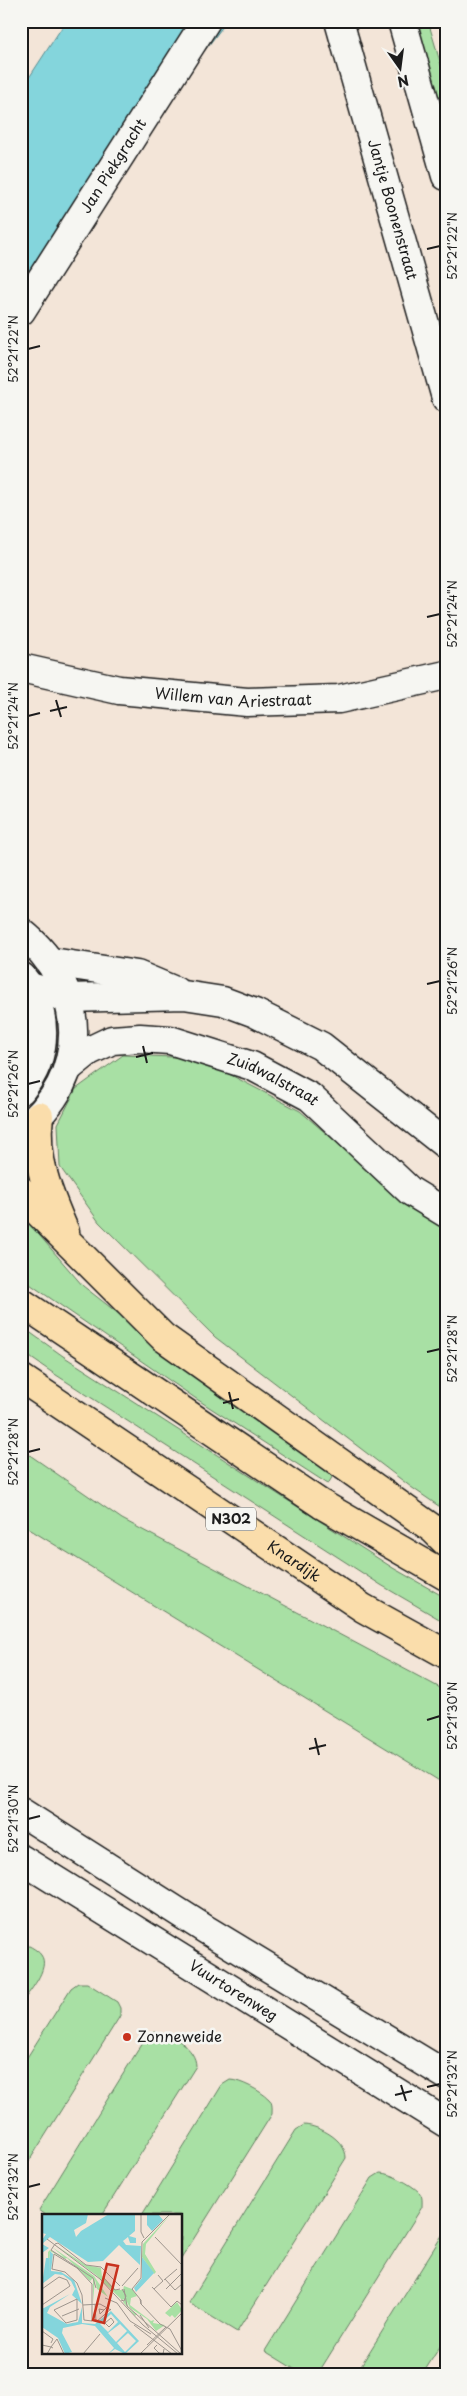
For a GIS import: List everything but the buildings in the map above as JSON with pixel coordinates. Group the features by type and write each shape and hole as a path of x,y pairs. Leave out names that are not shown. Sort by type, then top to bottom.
{"main road":[{"path":"30,1124 36,1135 38,1157 52,1201 70,1243"},
{"path":"21,1191 34,1208 163,1337 425,1523 446,1542"},
{"path":"21,1302 321,1504 446,1576"},
{"name":"Knardijk","path":"21,1378 363,1608 446,1654"}],"street":[{"name":"Jan Piekgracht","path":"21,311 206,21"},
{"name":"Jantje Boonenstraat","path":"339,21 446,398"},
{"path":"402,21 446,176"},
{"name":"Willem van Ariestraat","path":"21,668 119,690 247,702 339,699 446,675"},
{"path":"21,932 38,945 52,962 63,981 73,1024 68,1068 56,1094 30,1124"},
{"path":"52,962 137,975 184,995 231,1004 255,1013 321,1046 446,1145"},
{"path":"26,981 68,998 184,995"},
{"path":"21,1090 38,1064 42,1044 42,1024 38,1004 26,981"},
{"name":"Zuidwalstraat","path":"68,1068 89,1051 112,1040 140,1038 170,1040 252,1066 310,1097 410,1191 446,1213"},
{"path":"21,1812 205,1929 446,2075"},
{"name":"Vuurtorenweg","path":"21,1859 446,2123"}],"green space":[{"path":"417,21 428,21 446,82 446,124"},
{"path":"123,1055 198,1058 300,1111 414,1209 446,1229 446,1511 411,1487 215,1337 99,1222 60,1167 58,1124 76,1089"},
{"path":"21,1214 83,1286 206,1382 334,1474 328,1484 195,1398 21,1278"},
{"path":"21,1326 63,1356 393,1568 446,1598 446,1623 381,1585 21,1351"},
{"path":"21,1449 122,1519 446,1691 446,1785 21,1524"},
{"path":"21,1942 32,1947 41,1955 43,1967 21,2004"},
{"path":"78,1983 87,1983 117,2002 120,2008 120,2016 21,2174 21,2067 71,1988"},
{"path":"154,2032 175,2038 192,2053 196,2066 103,2214 45,2214 39,2210 146,2037"},
{"path":"230,2080 234,2080 256,2089 271,2102 272,2114 182,2257 182,2214 143,2214 222,2085"},
{"path":"304,2125 317,2128 331,2135 342,2145 346,2158 237,2332 189,2303 296,2130"},
{"path":"380,2173 406,2182 419,2192 422,2199 422,2207 317,2375 304,2375 265,2351 372,2178"},
{"path":"446,2229 446,2337 422,2375 355,2375"}],"water":[{"path":"66,21 227,21 21,293 21,90"}],"place":[{"name":"Zonneweide","path":"127,2037"}]}
